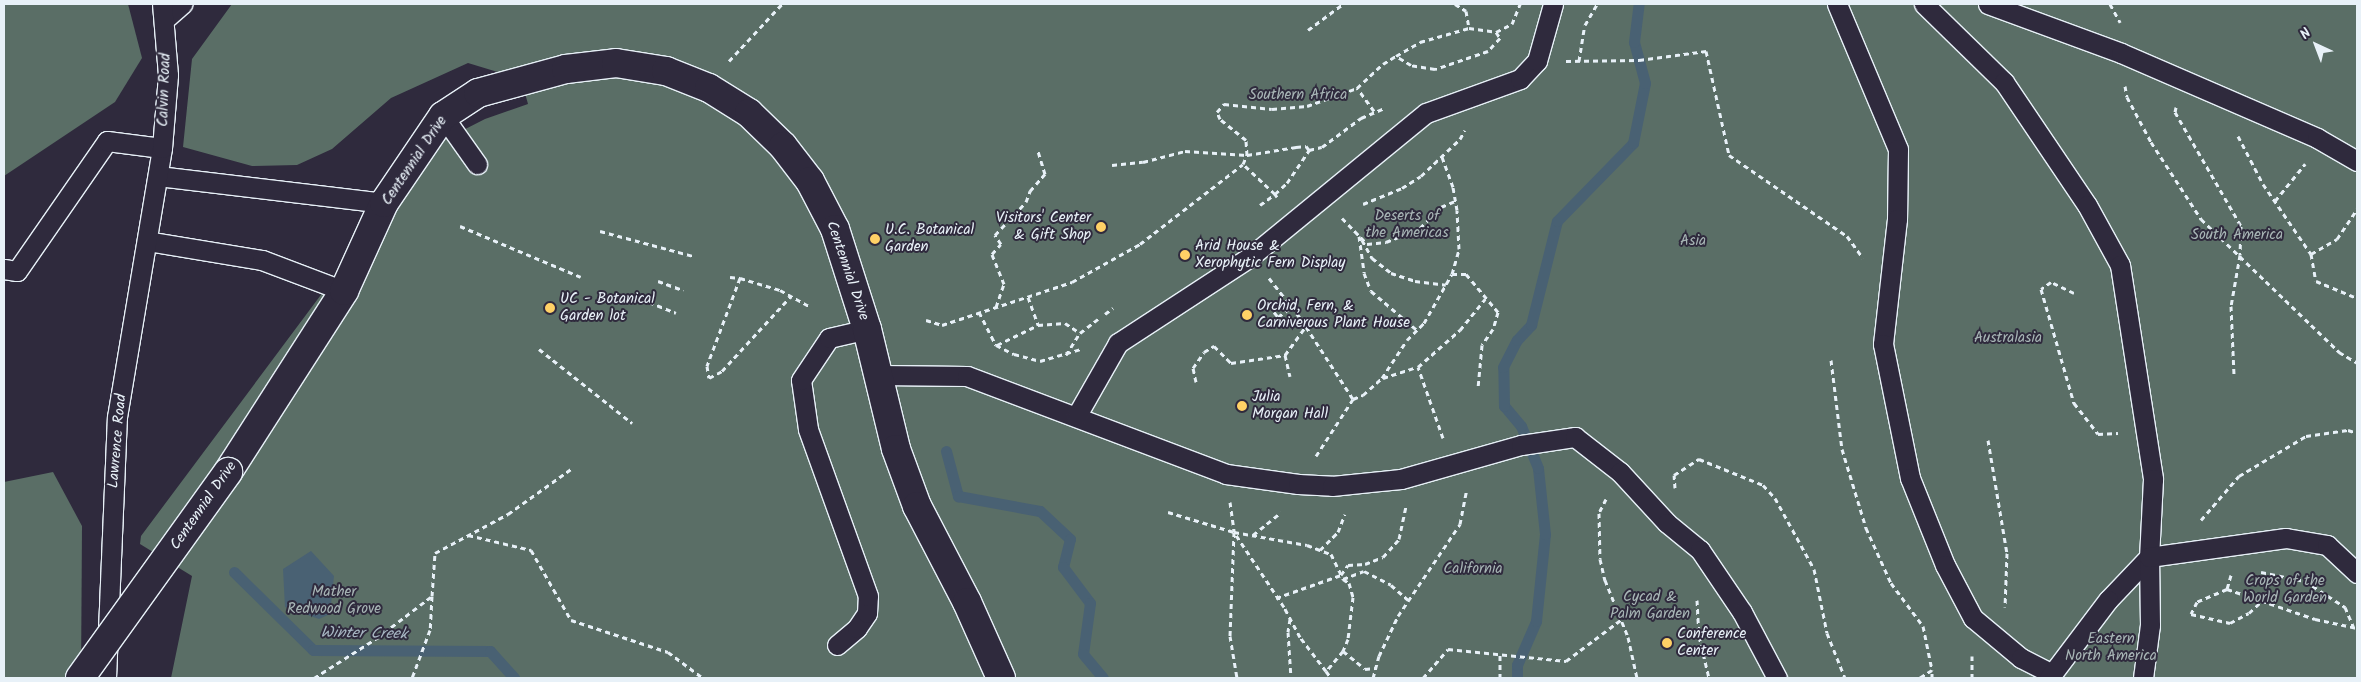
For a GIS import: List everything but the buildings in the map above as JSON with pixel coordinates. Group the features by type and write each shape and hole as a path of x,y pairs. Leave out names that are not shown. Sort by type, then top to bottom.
{"street":[{"name":"Centennial Drive","path":"80,678 228,472 344,291 384,204 444,116 478,93 522,79 566,69 616,63 666,71 709,88 749,114 783,146 810,181 836,229 867,329 896,449 916,506 967,602 1001,678"}],"lane":[{"path":"164,12 182,4"},
{"path":"1077,415 1118,343 1250,257 1426,113 1486,90 1520,80 1537,61 1553,4"},
{"path":"1837,4 1898,149 1897,219 1883,344 1910,478 1945,565 1974,618 1999,642 2050,676 2108,600 2150,557 2173,552 2286,538 2328,545 2357,573"},
{"path":"1924,4 2004,82 2087,206 2120,265 2148,432 2153,479 2150,625 2143,678"},
{"path":"1988,4 2121,53 2317,138 2357,161"},
{"name":"Calvin Road","path":"158,176 168,75 164,12"},
{"path":"444,116 477,164"},
{"path":"4,269 17,271 107,141 162,148"},
{"path":"158,176 384,204"},
{"name":"Lawrence Road","path":"106,678 118,417 158,176"},
{"path":"148,241 262,260 344,291"},
{"path":"837,645 857,628 867,613 868,596 808,429 801,380 829,338 867,329"},
{"path":"879,375 968,376 1004,392 1077,415 1226,474 1298,484 1342,485 1400,480 1521,445 1574,437 1620,472 1667,523 1700,550 1742,612 1777,678"}],"path":[{"path":"709,88 731,58 782,4"},
{"path":"1308,30 1343,4"},
{"path":"1457,4 1466,11 1470,28"},
{"path":"926,320 942,325 1072,282 1128,251 1244,164 1246,140 1220,119 1217,112 1224,104 1272,109 1307,106 1357,88 1396,56 1420,42 1470,28 1496,32 1512,24 1520,4"},
{"path":"1579,61 1585,25 1597,4"},
{"path":"1396,56 1411,65 1435,69 1488,51 1500,38 1496,32"},
{"path":"1537,61 1639,60 1706,51 1729,155 1847,236 1863,258 1891,269"},
{"path":"2121,53 2127,97 2151,142 2201,220 2240,255 2339,352 2357,363"},
{"path":"2178,79 2175,112 2241,226 2240,255 2232,306 2234,375"},
{"path":"1357,88 1374,111"},
{"path":"1312,205 1333,208 1356,206 1402,188 1421,176 1460,139 1486,90"},
{"path":"2238,104 2235,130 2275,200 2311,254 2316,281 2357,298"},
{"path":"2275,200 2305,166 2317,138"},
{"path":"1112,165 1144,162 1185,151 1246,155 1296,146 1306,146 1309,150"},
{"path":"995,308 1004,284 992,254 1001,244 995,235 1026,202 1030,191 1045,174 1038,151"},
{"path":"1250,257 1306,326 1353,399 1363,395 1382,378 1417,330 1452,274 1459,249 1455,201 1442,156"},
{"path":"1244,164 1275,194 1260,205"},
{"path":"1333,208 1367,244 1386,242 1420,228 1441,207 1455,201"},
{"path":"2311,254 2338,239 2357,209"},
{"path":"460,226 581,277"},
{"path":"600,231 693,256"},
{"path":"1359,236 1372,258 1391,273 1414,281 1446,285"},
{"path":"1359,236 1364,273 1371,291 1417,330"},
{"path":"1452,274 1466,274 1498,312 1493,329 1482,345 1478,388"},
{"path":"730,277 740,278 791,296 809,306"},
{"path":"740,278 708,366 709,378 722,372 791,296"},
{"path":"658,281 683,290"},
{"path":"2074,293 2051,282 2041,289 2074,403 2098,434 2148,432"},
{"path":"1028,297 1038,325"},
{"path":"1382,378 1418,367 1460,330 1486,299"},
{"path":"648,302 676,313"},
{"path":"1065,356 1080,333 1113,308"},
{"path":"1274,312 1278,317 1290,308"},
{"path":"979,312 996,345 1014,354 1040,361 1065,356 1094,344 1118,343"},
{"path":"996,345 1038,325 1065,323 1080,333"},
{"path":"1196,382 1193,368 1204,352 1214,346 1231,363 1284,355 1306,326"},
{"path":"539,349 632,423"},
{"path":"1284,355 1290,376"},
{"path":"1831,360 1842,449 1866,528 1891,583 1923,626 1932,678"},
{"path":"1418,367 1432,411"},
{"path":"2173,552 2239,476 2306,436 2348,430 2357,433"},
{"path":"1988,440 2008,553 2007,591 1999,642"},
{"path":"1674,475 1699,459 1763,485 1775,498 1814,569 1827,633 1845,678"},
{"path":"412,678 428,635 435,552 508,514 571,469"},
{"path":"1620,472 1599,512 1603,573 1622,619 1637,678"},
{"path":"1226,474 1234,532 1230,636 1237,678"},
{"path":"1342,577 1348,565 1365,564 1383,557 1399,539 1406,504 1400,480"},
{"path":"1320,550 1338,532 1345,515 1348,498 1342,485"},
{"path":"1373,678 1375,668 1408,600 1460,524 1465,509"},
{"path":"1168,512 1234,532 1331,554 1342,577 1348,583 1353,597 1348,639 1343,651 1326,671"},
{"path":"1234,532 1276,598 1331,678"},
{"path":"468,535 531,550 571,620 668,652 703,678"},
{"path":"2243,543 2246,570"},
{"path":"1700,550 1697,613 1709,678"},
{"path":"2226,589 2229,576 2246,570 2305,580 2346,607 2355,627"},
{"path":"1276,598 1364,571 1391,585 1408,600"},
{"path":"2262,601 2249,613 2230,623 2190,614 2197,602 2226,589 2262,601 2315,619 2355,627"},
{"path":"314,678 319,672 377,638 432,596"},
{"path":"1290,619 1288,632 1291,678"},
{"path":"1423,678 1448,649 1566,661 1622,619"},
{"path":"1343,651 1365,669 1375,668"},
{"path":"1500,655 1500,678"},
{"path":"1919,678 1932,670"}],"green space":[{"path":"4,4 128,4 142,58 115,102 4,176"},
{"path":"232,4 2357,4 2357,678 171,678 192,576 140,544 141,536 432,146 485,119 528,104 521,79 468,63 391,98 332,149 297,165 252,166 183,147 192,59"},
{"path":"53,472 82,526 81,678 4,678 4,482"}],"water":[{"path":"311,551 334,576 330,614 319,619 285,607 283,569"}],"waterway":[{"path":"1517,678 1517,665 1536,621 1545,534 1538,468 1521,426 1504,406 1503,367 1517,340 1531,325 1557,221 1633,143 1645,83 1634,42 1639,4"},
{"path":"946,451 958,496 1040,511 1070,539 1063,567 1090,603 1083,654 1103,678"},
{"name":"Winter Creek","path":"234,572 313,650 490,651 514,678"}],"place":[{"name":"Visitors' Center & Gift Shop","path":"1101,227"},
{"name":"U.C. Botanical Garden","path":"875,239"},
{"name":"Arid House & Xerophytic Fern Display","path":"1185,255"},
{"name":"UC - Botanical Garden lot","path":"550,308"},
{"name":"Orchid, Fern, & Carniverous Plant House","path":"1247,315"},
{"name":"Julia Morgan Hall","path":"1242,406"},
{"name":"Conference Center","path":"1667,643"}],"park label":[{"name":"Southern Africa","path":"1298,96"},
{"name":"Deserts of the Americas","path":"1407,224"},
{"name":"South America","path":"2237,236"},
{"name":"Asia","path":"1693,242"},
{"name":"Australasia","path":"2008,339"},
{"name":"California","path":"1473,570"},
{"name":"Crops of the World Garden","path":"2285,590"},
{"name":"Mather Redwood Grove","path":"334,600"},
{"name":"Cycad & Palm Garden","path":"1650,606"},
{"name":"Eastern North America","path":"2111,648"}]}
